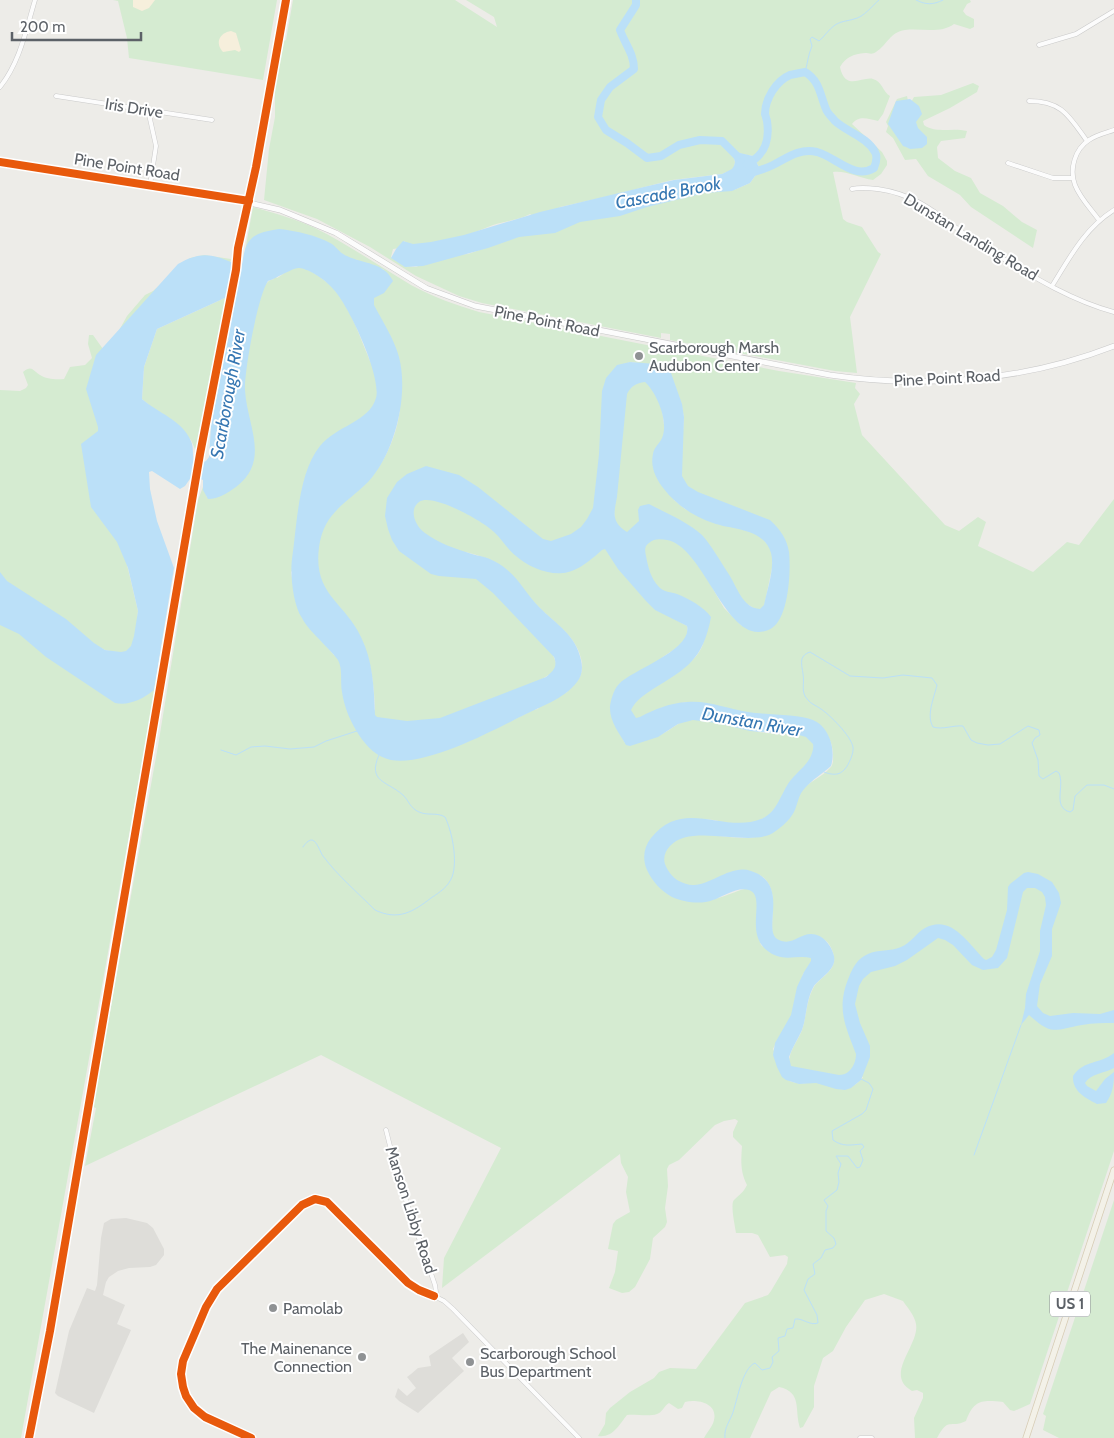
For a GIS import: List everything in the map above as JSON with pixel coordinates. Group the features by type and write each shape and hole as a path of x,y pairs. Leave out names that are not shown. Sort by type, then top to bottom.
{"main road":[{"name":"Pine Point Road","path":"0,162 249,201 290,213 328,229 426,288 470,305 830,375 906,382 977,379 1056,365 1114,346"},
{"name":"US 1","path":"1026,1438 1114,1170"}],"street":[{"path":"0,87 18,58 35,0"},
{"path":"1039,45 1076,34 1112,12 1114,18"},
{"path":"1040,94 1040,101"},
{"name":"Iris Drive","path":"56,96 212,120"},
{"path":"1029,101 1053,104 1062,110 1087,141"},
{"path":"148,110 156,146 150,185"},
{"path":"1100,220 1078,191 1073,178 1073,168 1076,156 1087,141 1097,135 1114,130"},
{"path":"1021,167 1024,160"},
{"path":"1008,163 1053,178 1073,178"},
{"name":"Dunstan Landing Road","path":"852,189 862,187 888,191 914,199 981,245 1052,286 1082,301 1114,312"},
{"path":"1052,286 1079,243 1100,220 1114,210"},
{"name":"Manson Libby Road","path":"386,1130 397,1174 435,1285 436,1292 434,1296 444,1301 453,1309 579,1438"},
{"path":"251,1438 205,1417 194,1408 184,1391 181,1374 183,1361 206,1307 217,1289 302,1205 315,1199 327,1202 408,1283 434,1296"},
{"path":"860,1438 872,1438"}],"shaded area":[{"path":"126,1218 147,1223 153,1228 164,1249 164,1255 156,1265 118,1271 109,1277 106,1282 103,1295 125,1305 117,1324 131,1330 94,1413 55,1393 69,1331 87,1288 95,1291 97,1285 104,1223 111,1219"},
{"path":"463,1333 469,1342 452,1358 464,1371 418,1413 395,1397 398,1388 407,1396 416,1388 407,1377 418,1368 431,1366 429,1356"}],"green space":[{"path":"113,0 277,0 263,80 129,58 127,38 118,1"},
{"path":"293,0 455,0 497,27 494,17 466,0 970,0 971,2 967,4 963,11 974,19 974,27 970,29 954,24 937,30 900,31 892,36 875,53 853,55 847,58 840,67 842,75 846,79 850,81 876,80 890,96 878,121 858,119 852,124 882,152 887,165 881,174 873,180 848,173 833,172 843,219 862,227 881,254 850,317 857,373 835,371 670,340 670,334 661,333 661,338 482,303 459,296 416,276 370,247 317,219 264,200 269,149 275,117 275,76 281,42 286,40","holes":["731,149 753,156 759,167 758,172 750,183 734,190 719,187 639,207 628,212 584,218 554,230 523,235 468,254 446,256 416,267 404,266 391,257 393,249 400,248 404,241 414,246 437,244 530,214 533,216 560,207 672,180 722,174 729,171 733,172 735,170 735,162"]},
{"path":"973,83 979,86 977,92 923,121 924,125 939,130 967,131 965,138 941,141 937,147 938,158 955,171 971,178 980,193 1003,206 1022,222 1037,230 1033,248 971,207 960,195 928,176 916,159 905,160 893,138 886,132 888,126 886,122 897,99 907,96 909,106 914,97 941,95"},
{"path":"253,207 315,228 340,241 411,285 479,312 779,371 856,383 855,388 860,394 854,404 862,435 945,525 959,531 978,517 986,522 978,546 1033,572 1067,542 1079,545 1114,499 1114,1151 1030,1404 1014,1411 1010,1410 1003,1402 980,1402 972,1408 966,1421 947,1425 937,1438 915,1438 914,1418 923,1398 923,1393 917,1390 912,1391 904,1384 901,1377 905,1359 916,1332 916,1324 913,1315 903,1301 884,1294 865,1300 846,1327 833,1351 823,1358 814,1386 814,1407 803,1427 800,1428 798,1422 795,1398 792,1393 779,1387 771,1392 750,1438 704,1438 714,1420 714,1414 710,1406 695,1401 685,1402 682,1408 678,1409 669,1403 659,1413 654,1415 627,1415 612,1433 598,1436 605,1424 606,1413 610,1408 630,1392 654,1378 659,1372 670,1368 696,1369 745,1303 768,1295 787,1264 788,1257 785,1255 770,1257 758,1235 736,1233 733,1202 747,1185 742,1170 742,1146 733,1137 738,1121 735,1119 715,1125 679,1160 669,1165 667,1169 668,1186 665,1208 667,1222 665,1227 653,1238 650,1259 635,1287 629,1292 622,1293 609,1288 615,1272 618,1251 608,1249 613,1224 616,1220 630,1212 626,1192 628,1177 621,1163 620,1154 442,1288 444,1258 501,1148 321,1055 85,1166 96,1108 93,1107 158,746 198,500 203,487 207,497 213,488 218,490 215,496 218,497 243,473 250,453 242,400 243,384 259,296 267,283 274,279 273,274 277,278 295,266 303,267 328,283 343,301 375,370 377,380 377,400 369,417 332,437 319,451 309,468 303,486 302,510 293,570 291,572 296,602 310,628 334,655 344,662 344,685 347,705 360,733 378,750 395,755 434,750 507,716 510,717 509,722 538,709 567,692 581,675 582,663 575,644 502,567 493,561 471,553 435,547 424,543 418,537 414,528 412,508 413,503 420,496 449,502 457,508 463,509 483,520 499,531 523,555 536,563 566,569 579,566 604,545 611,546 623,571 642,595 655,606 654,609 687,626 686,638 679,646 655,665 626,680 619,688 613,705 616,724 625,743 653,738 684,721 697,719 766,733 802,734 810,738 816,748 810,762 792,780 769,815 756,823 729,824 715,820 699,819 677,823 663,829 653,840 647,854 647,866 655,879 666,890 673,895 688,900 709,900 744,889 750,889 757,893 758,932 761,945 775,954 811,956 815,960 803,974 799,994 795,1000 792,1022 773,1049 781,1074 789,1081 799,1083 815,1082 841,1089 852,1086 863,1077 818,1073 789,1066 793,1047 804,1024 812,990 831,969 834,962 833,953 828,943 816,936 788,944 782,943 773,937 772,891 769,884 760,875 744,872 733,873 695,889 679,883 668,874 661,863 661,853 668,841 670,842 671,839 682,835 694,834 745,838 770,833 785,820 800,792 830,768 833,759 832,745 824,731 812,723 789,717 756,716 715,706 686,702 661,708 641,719 631,718 632,707 639,697 679,671 701,649 707,622 704,613 699,609 678,595 664,593 653,583 640,546 641,536 667,537 679,539 685,543 708,577 724,608 741,625 749,629 761,631 773,626 780,616 785,600 784,585 788,570 786,548 783,537 776,528 765,521 698,495 687,487 682,480 680,474 684,417 681,402 668,371 659,366 631,362 617,366 608,377 603,393 604,430 599,464 597,499 592,519 584,528 559,543 547,544 519,520 497,506 472,486 450,475 435,471 419,470 401,481 394,489 388,500 390,524 392,535 401,549 430,570 449,575 472,576 488,586 527,628 539,638 542,644 547,647 556,663 555,671 524,689 495,697 455,714 429,722 402,724 378,721 373,713 375,709 374,690 363,643 352,624 323,589 318,570 318,543 325,524 331,516 367,482 382,463 397,425 400,400 397,355 371,301 371,297 385,288 388,276 383,269 362,265 353,266 329,246 296,233 271,232 260,235 251,241 245,251"},
{"path":"204,255 231,259 229,267 151,297 124,552 138,611 135,640 127,654 105,650 95,645 0,577 0,390 20,391 26,388 28,385 23,372 28,369 32,369 45,377 64,379 70,367 85,365 92,358 88,344 89,335 93,335 103,349 117,334 127,316 145,295 153,291 190,258"},
{"path":"227,297 198,447 195,449 191,440 142,399 144,367 157,329"},
{"path":"648,381 661,402 674,500 685,509 719,523 758,534 772,549 772,568 764,607 758,611 741,600 724,568 703,538 626,532 615,525 614,510 627,384"},
{"path":"0,620 15,628 32,644 153,686 157,679 21,1438 0,1438"},
{"path":"1114,1200 1114,1438 1059,1438 1043,1430 1046,1416 1043,1414"}],"sand":[{"path":"133,0 155,0 149,8 142,11 133,7"},
{"path":"231,31 236,33 241,50 239,52 235,50 223,52 219,45 221,36"}],"water":[{"path":"910,99 919,106 922,114 916,122 918,128 927,137 927,144 922,148 910,149 903,146 888,124 896,101"},
{"path":"731,149 753,156 759,167 758,172 750,183 732,191 705,193 647,207 620,216 580,222 555,233 519,237 488,248 423,266 405,267 391,258 403,241 413,244 431,242 464,235 540,212 648,186 674,180 722,174 734,166 735,162"},
{"path":"279,229 320,238 353,259 379,267 393,281 384,293 374,298 374,305 397,350 402,372 401,406 397,423 386,456 377,470 368,482 337,510 326,525 319,547 318,563 325,587 354,625 365,646 372,675 375,715 377,717 407,721 440,718 546,677 553,671 555,666 554,657 493,593 476,579 431,574 399,551 392,540 385,516 387,498 397,482 407,474 426,466 459,475 478,487 543,539 551,541 571,534 581,527 593,508 599,454 602,391 606,378 617,365 630,362 663,366 671,373 682,404 684,417 682,476 688,486 698,492 774,523 787,543 789,552 788,593 778,622 772,628 756,632 743,626 730,613 694,560 681,547 662,539 653,540 647,544 645,550 648,564 656,584 665,591 691,600 711,617 708,632 692,661 675,675 643,696 635,703 631,710 636,718 669,705 695,702 710,703 748,712 807,718 819,723 824,728 832,747 831,766 803,791 792,815 776,831 769,835 745,838 690,836 670,846 664,857 664,862 672,876 689,885 700,884 736,870 751,871 763,877 770,886 773,896 772,928 774,935 779,940 788,942 811,934 823,938 831,948 834,956 833,965 811,991 802,1030 789,1057 791,1066 839,1075 843,1075 852,1068 856,1054 846,1025 843,998 852,970 864,956 872,952 893,950 901,947 925,928 943,925 951,927 958,932 984,959 992,957 996,950 1007,910 1008,887 1024,873 1028,872 1038,874 1052,882 1059,893 1061,903 1052,929 1052,956 1040,984 1037,1006 1043,1013 1050,1016 1073,1013 1100,1014 1114,1010 1114,1023 1090,1024 1054,1030 1043,1026 1029,1015 1021,1025 1026,994 1040,951 1040,931 1046,905 1042,892 1035,888 1027,888 1023,892 1007,958 998,968 983,970 972,965 953,945 938,938 907,960 895,966 871,972 863,979 859,986 855,1004 860,1023 870,1046 870,1057 861,1080 851,1088 845,1090 816,1083 799,1084 782,1077 773,1055 775,1043 791,1015 797,987 811,958 781,957 765,949 759,940 756,930 756,901 754,894 749,890 740,889 703,902 677,899 664,892 651,878 645,866 644,853 651,838 663,826 676,820 690,818 733,823 747,822 766,816 775,808 790,781 810,758 813,744 806,737 799,735 750,731 717,723 693,720 678,724 658,737 630,746 626,745 611,717 610,706 613,694 619,684 626,678 660,659 681,643 686,635 687,626 655,610 618,569 605,549 574,570 550,573 521,560 494,532 469,515 435,501 426,500 419,502 414,509 414,518 422,530 441,543 491,560 508,570 533,601 570,637 578,651 582,663 582,672 577,682 565,694 544,706 476,739 440,753 422,758 391,760 381,757 369,747 356,730 346,709 338,660 308,627 296,605 291,565 303,485 313,457 327,439 367,413 376,398 377,388 363,342 340,298 323,279 303,269 293,269 268,281 260,301 252,334 245,381 255,454 247,477 226,493 216,498 208,499 203,490 203,480 192,476 185,486 180,489 152,471 149,472 150,489 157,521 174,568 154,690 136,701 125,704 115,703 46,657 19,634 0,625 0,572 7,581 66,619 105,650 121,652 126,651 131,646 138,611 128,568 117,542 91,507 81,444 98,431 86,389 96,355 178,264 192,257 205,255 218,257 233,263 227,297 157,329 144,367 142,399 182,428 191,441 194,461 201,463 206,461 209,457 211,426 240,276 238,275 239,270 241,270 250,240 260,233","holes":["645,382 661,408 664,424 662,438 655,449 652,459 654,473 661,485 674,500 693,514 713,523 755,534 767,545 772,559 771,572 764,605 760,609 754,608 744,601 706,539 684,522 649,504 640,506 638,510 639,521 627,532 618,525 615,512 627,394 634,385 639,383"]},
{"path":"1114,1053 1114,1068 1094,1076 1085,1083 1096,1091 1105,1079 1114,1072 1113,1088 1110,1096 1106,1103 1097,1104 1077,1090 1073,1076 1087,1064"}],"waterway":[{"name":"Cascade Brook","path":"636,0 636,5 620,30 631,54 634,69 610,87 601,100 598,117 606,130 647,158 661,156 679,145 700,140 722,141 737,156"},
{"path":"805,72 812,46 810,39 812,37 819,41 835,25 861,16 879,0"},
{"path":"916,0 929,4 943,0"},
{"path":"747,164 758,156 765,147 768,135 765,114 767,102 772,91 790,75 805,72 817,84 827,110 835,121 867,142 876,156 874,168 867,171 859,171 852,170 817,152 805,151 794,154 767,168 750,173"},
{"path":"824,772 835,774 843,771 851,758 853,747 840,726 809,701 804,694 802,658 810,652 850,676 883,678 903,675 932,678 937,685 930,712 933,727 963,726 971,740 977,743 988,745 1000,744 1028,726 1039,730 1040,735 1032,743 1038,760 1039,776 1043,779 1056,771 1059,773 1061,784 1060,801 1062,806 1070,812 1073,810 1075,796 1087,785 1104,785 1114,789"},
{"path":"221,750 236,755 251,747 265,746 290,749 314,747 357,731"},
{"path":"303,847 309,841 314,841 323,856 341,877 375,910 383,913 398,915 411,911 438,894 448,884 454,870 454,855 452,838 445,817 422,813 416,810 403,795 380,780 375,771 379,755"},
{"path":"974,1155 1021,1025"},
{"path":"725,1438 726,1429 743,1378 750,1366 755,1363 762,1370 770,1368 773,1362 772,1357 779,1351 778,1338 785,1336 787,1329 793,1328 795,1319 812,1324 818,1323 817,1315 804,1290 808,1279 815,1274 813,1264 821,1258 825,1250 833,1248 836,1244 834,1238 826,1231 826,1211 828,1206 824,1200 837,1190 839,1182 838,1173 841,1164 836,1156 848,1156 857,1168 860,1167 863,1160 860,1151 864,1147 862,1144 840,1144 833,1140 832,1131 866,1110 873,1089 869,1083 861,1079"}],"cycle path":[{"path":"29,1438 50,1331 200,454 236,270 238,248 256,167 286,0"},
{"path":"0,162 249,201"},
{"path":"251,1438 205,1417 194,1408 186,1396 183,1387 181,1374 183,1361 206,1307 217,1289 302,1205 315,1199 327,1202 408,1283 434,1296"}],"place":[{"name":"Scarborough Marsh Audubon Center","path":"639,356"},
{"name":"Pamolab","path":"273,1308"},
{"name":"The Mainenance Connection","path":"362,1357"},
{"name":"Scarborough School Bus Department","path":"470,1362"}],"water label":[{"name":"Scarborough River","path":"228,394"},
{"name":"Dunstan River","path":"752,722"}]}
